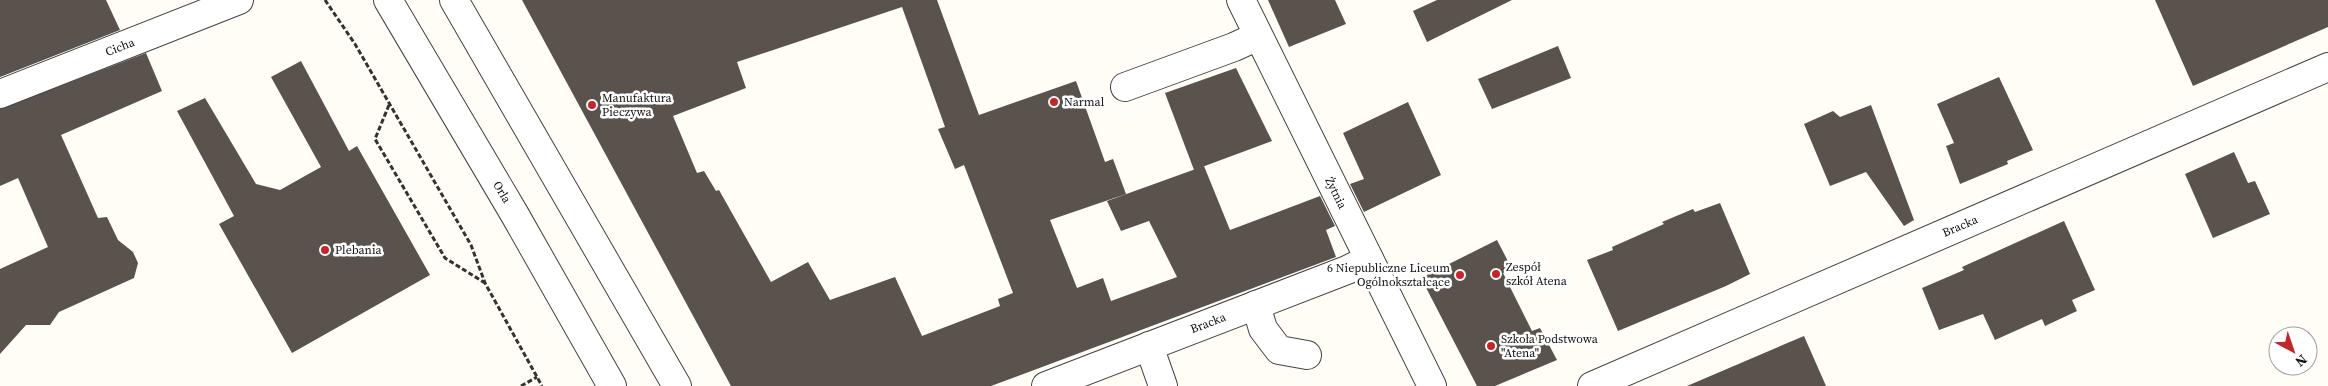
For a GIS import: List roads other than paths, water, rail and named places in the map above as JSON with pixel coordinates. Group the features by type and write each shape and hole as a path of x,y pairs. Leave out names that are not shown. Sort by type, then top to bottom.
{"street":[{"name":"Cicha","path":"0,94 239,0"},
{"name":"Orla","path":"388,0 515,215 612,386"},
{"path":"454,0 677,386"},
{"name":"Żytnia","path":"1241,0 1432,386"},
{"path":"1125,87 1230,49 1258,36"},
{"name":"Bracka","path":"1592,386 2328,67"},
{"name":"Bracka","path":"1046,386 1347,270 1369,259"},
{"path":"1256,305 1263,329 1279,350 1307,355"},
{"path":"1149,346 1163,386"}],"place":[{"name":"Narmal","path":"1054,102"},
{"name":"Manufaktura Pieczywa","path":"592,105"},
{"name":"Plebania","path":"325,250"},
{"name":"Zespół szkół Atena","path":"1496,274"},
{"name":"6 Niepubliczne Liceum Ogólnokształcące","path":"1460,275"},
{"name":"Szkoła Podstwowa \"Atena\"","path":"1491,346"}]}
